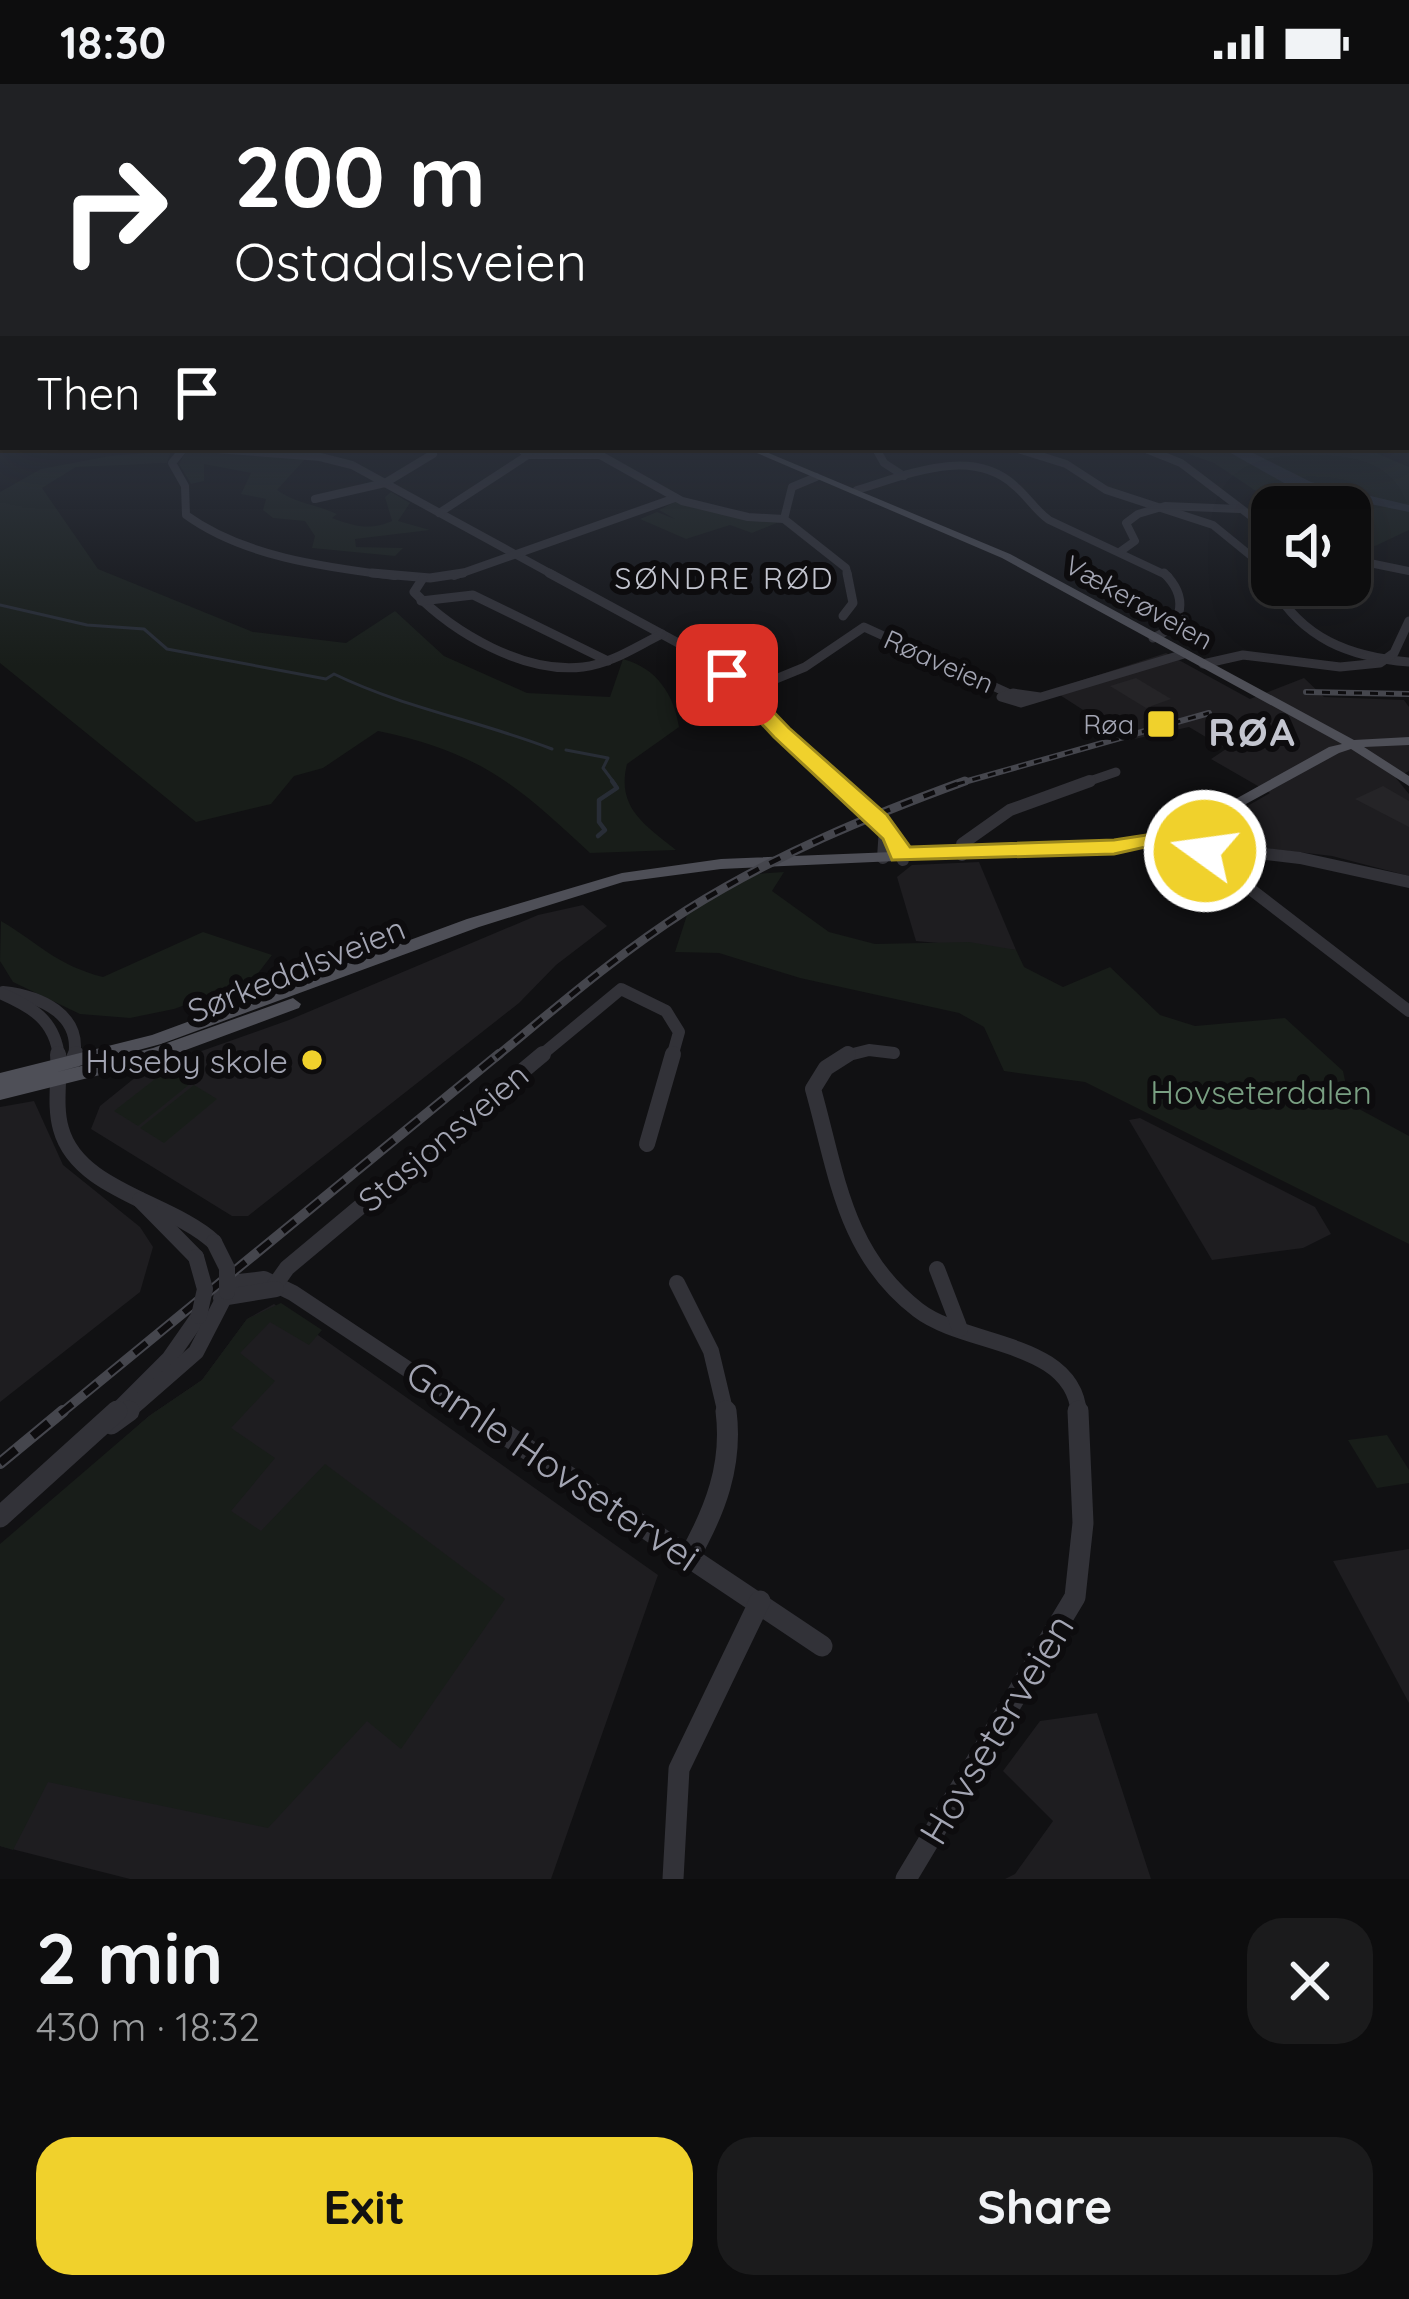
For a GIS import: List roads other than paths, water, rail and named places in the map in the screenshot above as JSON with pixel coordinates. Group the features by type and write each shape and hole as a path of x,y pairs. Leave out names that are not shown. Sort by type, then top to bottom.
{"main road":[{"name":"Vækerøveien","path":"866,498 1006,556 1409,782"},
{"path":"1177,834 1347,746 1409,741"},
{"name":"Sørkedalsveien","path":"0,1079 219,1034 549,899 622,878 666,870 1114,847 1177,834"},
{"name":"Sørkedalsveien","path":"0,1093 63,1069"}],"street":[{"path":"185,498 186,515 197,526 276,555 423,578 453,576 675,498 734,515 784,519 789,498"},
{"path":"315,499 320,498"},
{"path":"412,498 709,661 885,828 902,858"},
{"path":"439,513 462,498"},
{"path":"1025,498 1049,520 1160,569 1180,588 1176,627 1153,638"},
{"path":"1131,498 1227,534 1251,557"},
{"path":"1227,498 1251,516"},
{"path":"1121,551 1135,541 1128,520 1161,507 1240,508"},
{"name":"Røaveien","path":"784,519 846,568 853,603 843,616"},
{"path":"1371,563 1409,571"},
{"path":"423,578 414,590 421,601 480,638 536,664 574,669 608,661 662,634"},
{"path":"421,601 473,595 608,661"},
{"path":"1281,606 1312,636 1387,661"},
{"path":"1387,661 1409,621"},
{"name":"Røaveien","path":"744,692 805,667 864,627 1008,693 1040,697 1184,654"},
{"path":"1202,664 1244,655 1340,667 1409,662"},
{"path":"956,855 992,819 1116,772"},
{"path":"883,858 885,828"},
{"name":"Sørkedalsveien","path":"1177,834 1207,845 1300,858 1409,882"},
{"path":"1207,845 1210,858 1409,1011"},
{"name":"Stasjonsveien","path":"276,1286 621,988 666,1011 679,1032 646,1144"},
{"path":"0,993 45,1019 57,1044 63,1069 58,1116 68,1146 87,1166 136,1196 180,1214 214,1242 227,1268 214,1328 193,1356 87,1441"},
{"name":"Hovseterveien","path":"894,1053 876,1049 843,1055 820,1070 813,1089 858,1246 922,1314 1057,1368 1073,1380 1080,1461 1079,1582 1066,1618 906,1879"},
{"path":"136,1196 196,1257 221,1295"},
{"path":"937,1269 960,1329"},
{"path":"677,1283 709,1348 729,1441 721,1499 689,1557"},
{"path":"0,1516 87,1441 169,1359 221,1295 276,1286"},
{"name":"Gamle Hovsetervei","path":"276,1286 822,1646"},
{"path":"674,1879 679,1769 760,1601"}],"waterway":[{"path":"0,605 87,625 144,629 167,649 326,679 334,674 552,749"},
{"path":"566,750 608,758 603,768 615,784"},
{"path":"598,836 605,830 599,822 599,800 617,788 612,781"}],"railway":[{"path":"1306,692 1409,694"},
{"path":"957,784 1209,713"},
{"path":"957,784 965,781"},
{"path":"496,1057 637,944 720,890 823,838 957,784"},
{"path":"60,1414 499,1054"},
{"path":"0,1463 63,1411"}],"place":[{"name":"Røa","path":"1161,724"},
{"name":"Huseby skole","path":"312,1060"}],"district":[{"name":"SØNDRE RØD","path":"725,578"},
{"name":"RØA","path":"1253,731"}],"park label":[{"name":"Hovseterdalen","path":"1261,1091"}]}
